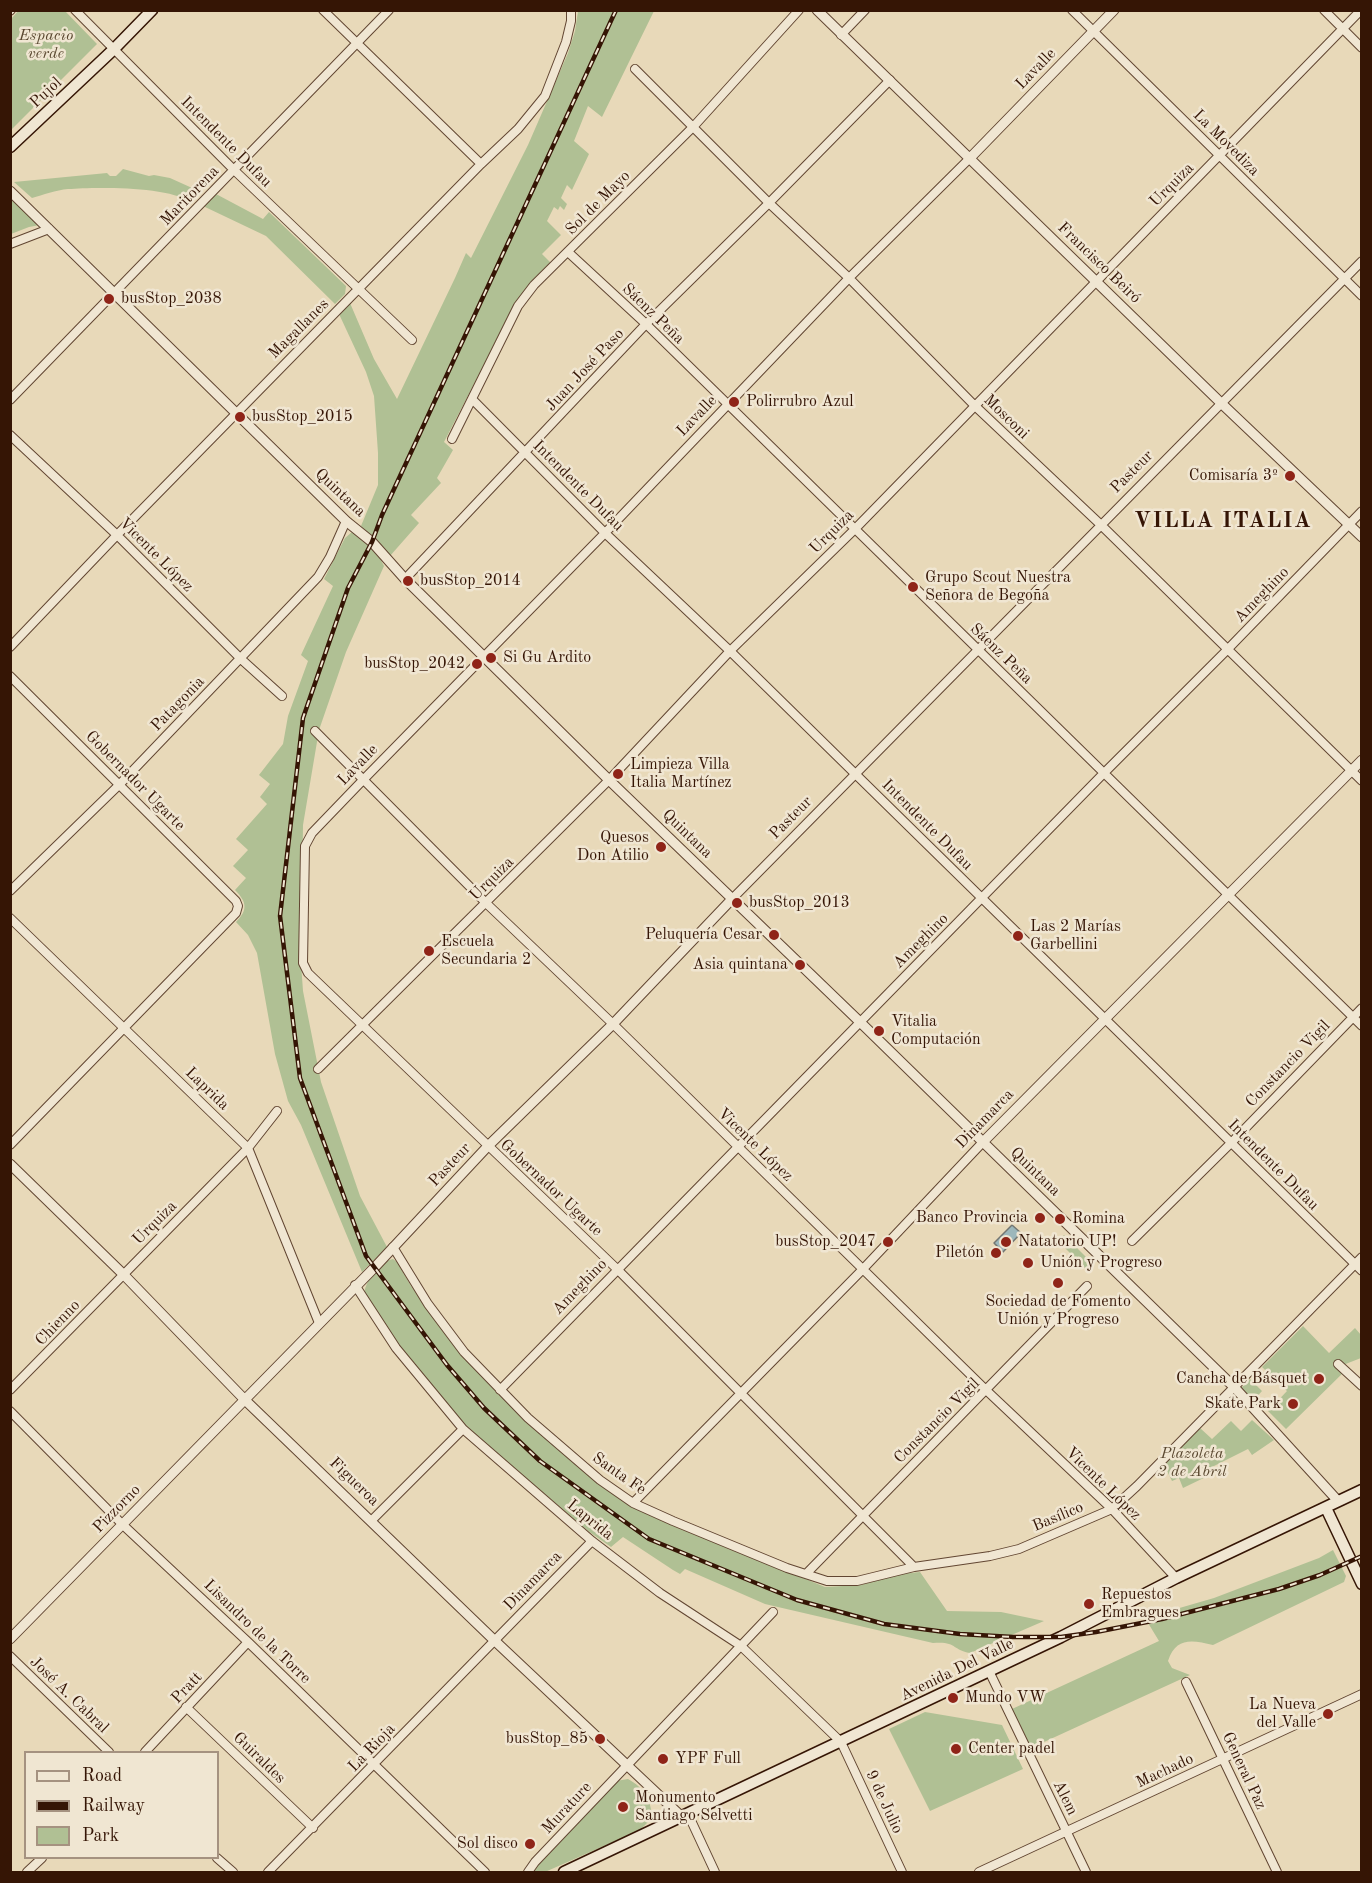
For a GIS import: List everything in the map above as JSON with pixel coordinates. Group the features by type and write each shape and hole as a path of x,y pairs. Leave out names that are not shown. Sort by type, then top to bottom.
{"main road":[{"name":"Pujol","path":"10,147 152,10"},
{"name":"Avenida Del Valle","path":"564,1872 841,1742 1062,1636 1176,1578 1362,1491"},
{"path":"1326,1508 1361,1584"}],"street":[{"name":"Intendente Dufau","path":"75,10 234,170 412,340"},
{"path":"323,10 481,164"},
{"name":"Maritorena","path":"10,400 389,10"},
{"name":"Magallanes","path":"10,647 236,413 518,129 544,96 566,42 572,21 572,10"},
{"name":"Sol de Mayo","path":"452,439 518,306 534,285 694,126 799,10"},
{"name":"Francisco Beiró","path":"817,10 1362,537"},
{"path":"841,35 865,10"},
{"name":"La Movediza","path":"1072,10 1362,296"},
{"name":"Lavalle","path":"305,846 312,833 363,780 728,406 849,278 1114,10"},
{"path":"1324,10 1362,48"},
{"name":"Urquiza","path":"318,1070 487,904 609,780 730,651 854,530 1361,10"},
{"name":"Mosconi","path":"636,69 769,203 849,278 974,405 1101,525 1362,781"},
{"name":"Juan José Paso","path":"405,579 646,324 890,80"},
{"name":"Quintana","path":"10,191 346,521 372,542 405,579 609,780 1234,1388 1338,1501"},
{"path":"10,244 50,229"},
{"name":"Sáenz Peña","path":"568,252 646,324 1362,1026"},
{"name":"Pasteur","path":"245,1400 488,1146 613,1024 732,899 1362,261"},
{"name":"Intendente Dufau","path":"472,399 605,533 856,773 1362,1271"},
{"name":"Vicente López","path":"10,435 117,535 241,659 282,696"},
{"name":"Ameghino","path":"500,1390 1362,511"},
{"name":"Patagonia","path":"10,891 119,785 318,577 346,521"},
{"name":"Gobernador Ugarte","path":"10,676 236,901 238,906 236,913 125,1028"},
{"name":"Vicente López","path":"315,731 487,904 613,1024 986,1390 1112,1509 1176,1578"},
{"name":"Dinamarca","path":"633,1503 983,1142 1362,760"},
{"name":"Gobernador Ugarte","path":"305,846 303,963 308,973 617,1269 914,1567"},
{"name":"Laprida","path":"10,918 248,1148 319,1323"},
{"name":"Constancio Vigil","path":"1132,1241 1362,1008"},
{"path":"10,1145 125,1028"},
{"name":"Urquiza","path":"124,1275 248,1148 277,1111"},
{"name":"Figueroa","path":"10,1164 124,1275 245,1400 495,1641 685,1816"},
{"name":"Santa Fe","path":"393,1247 434,1312 464,1352 528,1418 600,1480 633,1503 828,1581 857,1581 914,1567"},
{"name":"Basílico","path":"914,1567 990,1556 1019,1549 1112,1509 1362,1257"},
{"name":"Chienno","path":"10,1390 124,1275"},
{"name":"Laprida","path":"355,1285 396,1348 463,1429 592,1541 660,1593 741,1646 841,1742"},
{"name":"Constancio Vigil","path":"806,1574 1087,1286"},
{"path":"1338,1364 1362,1386"},
{"name":"Pizzorno","path":"10,1639 245,1400"},
{"name":"Lisandro de la Torre","path":"10,1411 123,1525 248,1642 485,1872"},
{"path":"372,1520 463,1429"},
{"name":"Dinamarca","path":"495,1641 592,1541"},
{"path":"627,1764 773,1612"},
{"name":"La Rioja","path":"268,1872 495,1641"},
{"name":"Pratt","path":"147,1751 248,1642"},
{"name":"José A. Cabral","path":"10,1656 108,1751"},
{"name":"Alem","path":"989,1671 1086,1872"},
{"name":"General Paz","path":"1186,1682 1276,1872"},
{"name":"Machado","path":"979,1872 1362,1694"},
{"name":"Guiraldes","path":"186,1707 313,1828"},
{"name":"9 de Julio","path":"841,1742 902,1872"},
{"name":"Murature","path":"528,1872 627,1764"},
{"path":"685,1816 715,1872"},
{"path":"27,1872 40,1859"},
{"path":"219,1859 233,1872"}],"green space":[{"name":"Espacio verde","path":"19,10 65,11 97,44 11,130 11,19"},
{"path":"578,11 654,11 602,117 588,106 574,141 589,154 572,190 567,185 561,198 567,204 564,210 560,206 558,210 554,207 547,221 561,235 542,254 552,264 517,301 444,442 453,450 437,478 441,483 411,515 419,523 390,556 361,526 378,485 374,396 366,372 339,314 350,303 374,359 397,399 466,253 471,258 528,145 568,53"},
{"path":"123,169 149,176 170,178 201,192 190,202 166,193 113,188 54,191 32,198 14,182 107,173 110,176 116,176"},
{"path":"216,194 263,219 269,212 346,286 345,294 335,304 266,236 203,206"},
{"path":"10,195 40,225 11,234"},
{"path":"352,532 367,540 384,566 346,652 319,730 303,825 301,963 303,991 321,1082 360,1196 387,1247 362,1272 301,1125 288,1101 275,1054 257,953 248,935 236,922 243,914 245,906 235,890 246,878 233,866 248,850 236,839 267,804 260,797 270,784 259,775 283,744 288,716 308,661 301,655 333,586 324,579 345,538"},
{"path":"1064,1235 1092,1263 1093,1268 1089,1272 1058,1241"},
{"path":"393,1259 459,1352 503,1398 600,1483 626,1502 646,1513 825,1587 861,1585 899,1574 920,1572 947,1611 1001,1612 1044,1621 970,1653 964,1652 951,1644 933,1643 765,1604 685,1569 680,1574 623,1537 611,1547 588,1531 463,1424 399,1347 364,1294 367,1283 374,1272"},
{"path":"1303,1326 1329,1353 1355,1328 1361,1335 1361,1358 1343,1365 1347,1369 1286,1429 1268,1411 1287,1391 1262,1367"},
{"path":"1250,1379 1262,1391 1253,1401 1240,1389"},
{"name":"Plazoleta 2 de Abril","path":"1252,1420 1274,1440 1252,1455 1248,1449 1210,1468 1212,1474 1183,1488 1179,1478 1172,1481 1164,1465 1200,1428 1212,1439 1231,1421 1241,1431"},
{"path":"1333,1550 1346,1576 1344,1582 1213,1645 1198,1642 1180,1644 1171,1653 1168,1661 1172,1668 1190,1675 1031,1748 1012,1709 1159,1641 1145,1618 1214,1598 1319,1558"},
{"name":"Center padel","path":"925,1712 1002,1725 1023,1769 930,1811 889,1729"},
{"path":"628,1779 642,1790 650,1805 652,1818 640,1830 545,1872 532,1872 534,1867 616,1781"}],"water":[{"path":"1012,1225 1021,1233 1003,1252 994,1243"}],"railway":[{"path":"616,10 382,515 372,542 348,588 303,718 280,916 300,1078 366,1256 447,1365 484,1408 540,1461 649,1539 797,1600 884,1624 960,1634 1061,1637 1162,1619 1279,1589 1320,1575 1362,1556"}],"place":[{"name":"busStop_2038","path":"109,299"},
{"name":"Polirrubro Azul","path":"734,402"},
{"name":"busStop_2015","path":"240,417"},
{"name":"Comisaría 3º","path":"1290,476"},
{"name":"busStop_2014","path":"408,581"},
{"name":"Grupo Scout Nuestra Señora de Begoña","path":"913,587"},
{"name":"Si Gu Ardito","path":"491,658"},
{"name":"busStop_2042","path":"477,664"},
{"name":"Limpieza Villa Italia Martínez","path":"618,774"},
{"name":"Quesos Don Atilio","path":"661,847"},
{"name":"busStop_2013","path":"737,903"},
{"name":"Peluquería Cesar","path":"774,935"},
{"name":"Las 2 Marías Garbellini","path":"1018,936"},
{"name":"Escuela Secundaria 2","path":"429,951"},
{"name":"Asia quintana","path":"800,965"},
{"name":"Vitalia Computación","path":"879,1031"},
{"name":"Banco Provincia","path":"1040,1218"},
{"name":"Romina","path":"1060,1219"},
{"name":"busStop_2047","path":"888,1242"},
{"name":"Natatorio UP!","path":"1006,1242"},
{"name":"Piletón","path":"996,1253"},
{"name":"Unión y Progreso","path":"1028,1263"},
{"name":"Sociedad de Fomento Unión y Progreso","path":"1058,1283"},
{"name":"Cancha de Básquet","path":"1319,1379"},
{"name":"Skate Park","path":"1293,1404"},
{"name":"Repuestos Embragues","path":"1089,1604"},
{"name":"Mundo VW","path":"953,1698"},
{"name":"La Nueva del Valle","path":"1328,1714"},
{"name":"busStop_85","path":"600,1739"},
{"name":"Center padel","path":"956,1749"},
{"name":"YPF Full","path":"663,1759"},
{"name":"Monumento Santiago Selvetti","path":"623,1807"},
{"name":"Sol disco","path":"530,1844"}],"district":[{"name":"VILLA ITALIA","path":"1223,521"}]}
